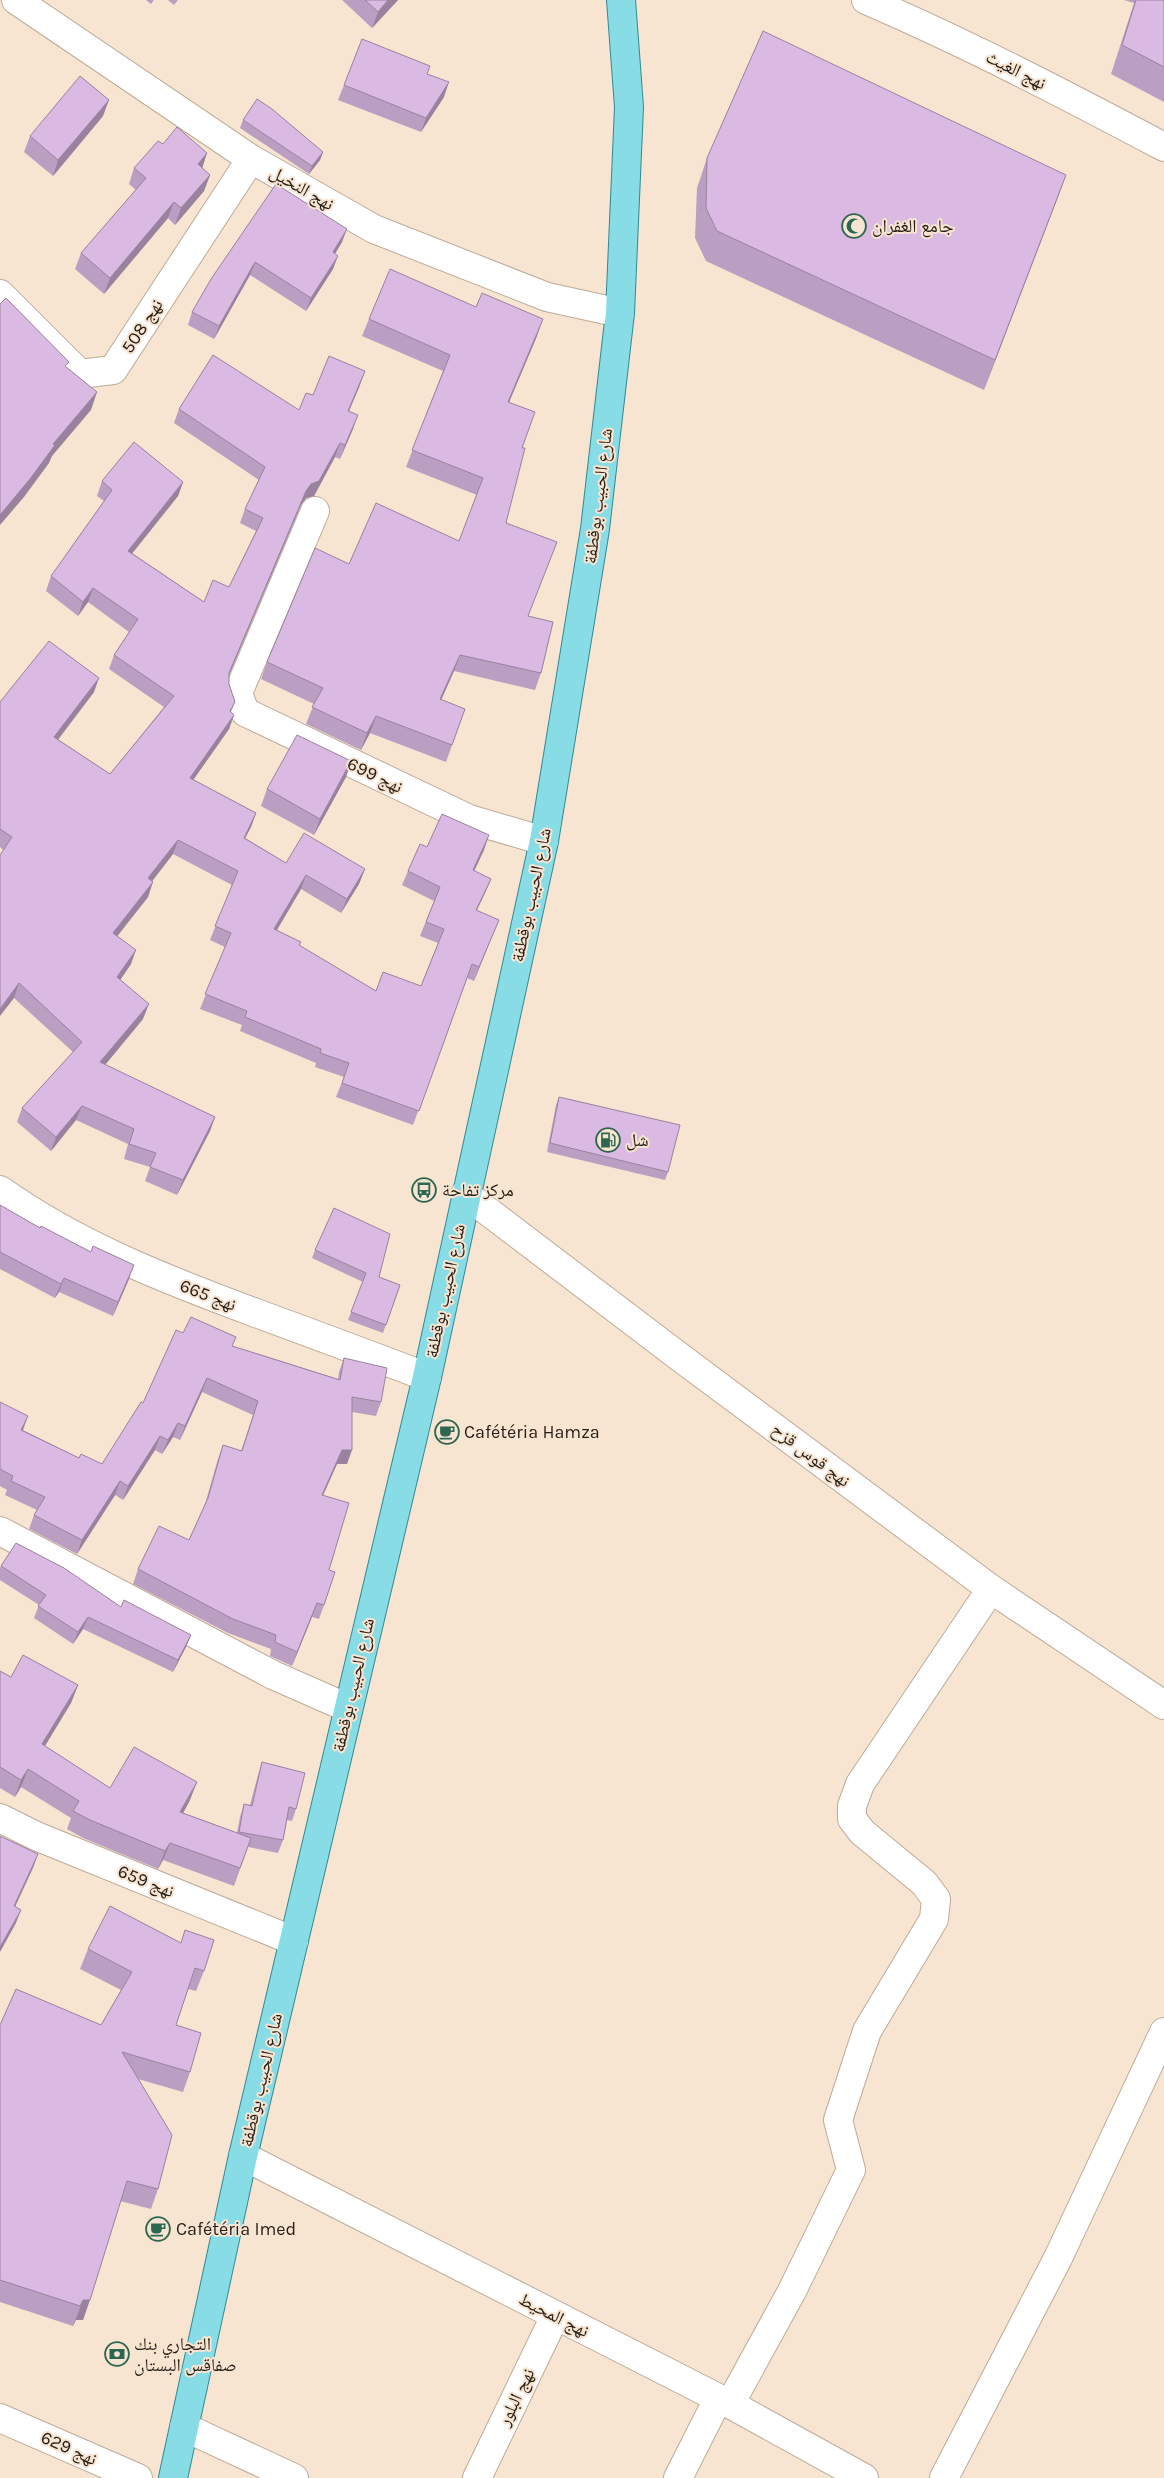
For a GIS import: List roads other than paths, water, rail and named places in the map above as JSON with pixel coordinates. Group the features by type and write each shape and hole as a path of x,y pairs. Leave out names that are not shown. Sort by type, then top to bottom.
{"main road":[{"name":"شارع الحبيب بوقطفة","path":"173,2478 242,2156 427,1377 465,1194 544,841 595,529 620,313 629,107 621,0"}],"street":[{"name":"نهج النخيل","path":"16,0 251,159 374,229 548,297 620,313"},
{"name":"نهج الغيث","path":"866,0 940,32 1022,72 1164,147"},
{"name":"نهج 508","path":"0,294 80,374 114,370 251,159"},
{"name":"نهج 699","path":"314,511 238,693 244,712 469,819 544,841"},
{"name":"نهج 665","path":"0,1190 38,1216 126,1262 220,1300 427,1377"},
{"name":"نهج قوس قزح","path":"465,1194 991,1589 1164,1705"},
{"path":"0,1531 273,1675 348,1708"},
{"path":"678,2478 792,2291 851,2170 838,2120 867,2030 934,1919 936,1899 924,1883 862,1832 852,1819 852,1806 860,1784 991,1589"},
{"name":"نهج 659","path":"0,1818 36,1836 294,1941"},
{"path":"944,2478 1058,2258 1164,2032"},
{"name":"نهج المحيط","path":"242,2156 724,2401 864,2478"},
{"name":"نهج البلور","path":"477,2478 555,2316"},
{"name":"نهج 629","path":"0,2418 138,2478"},
{"path":"184,2426 294,2478"}],"place":[{"name":"جامع الغفران","path":"854,226"},
{"name":"شل","path":"608,1140"},
{"name":"مركز تفاحة","path":"424,1190"},
{"name":"Cafétéria Hamza","path":"447,1432"},
{"name":"Cafétéria Imed","path":"158,2229"},
{"name":"التجاري بنك صفاقس البستان","path":"117,2354"}]}
